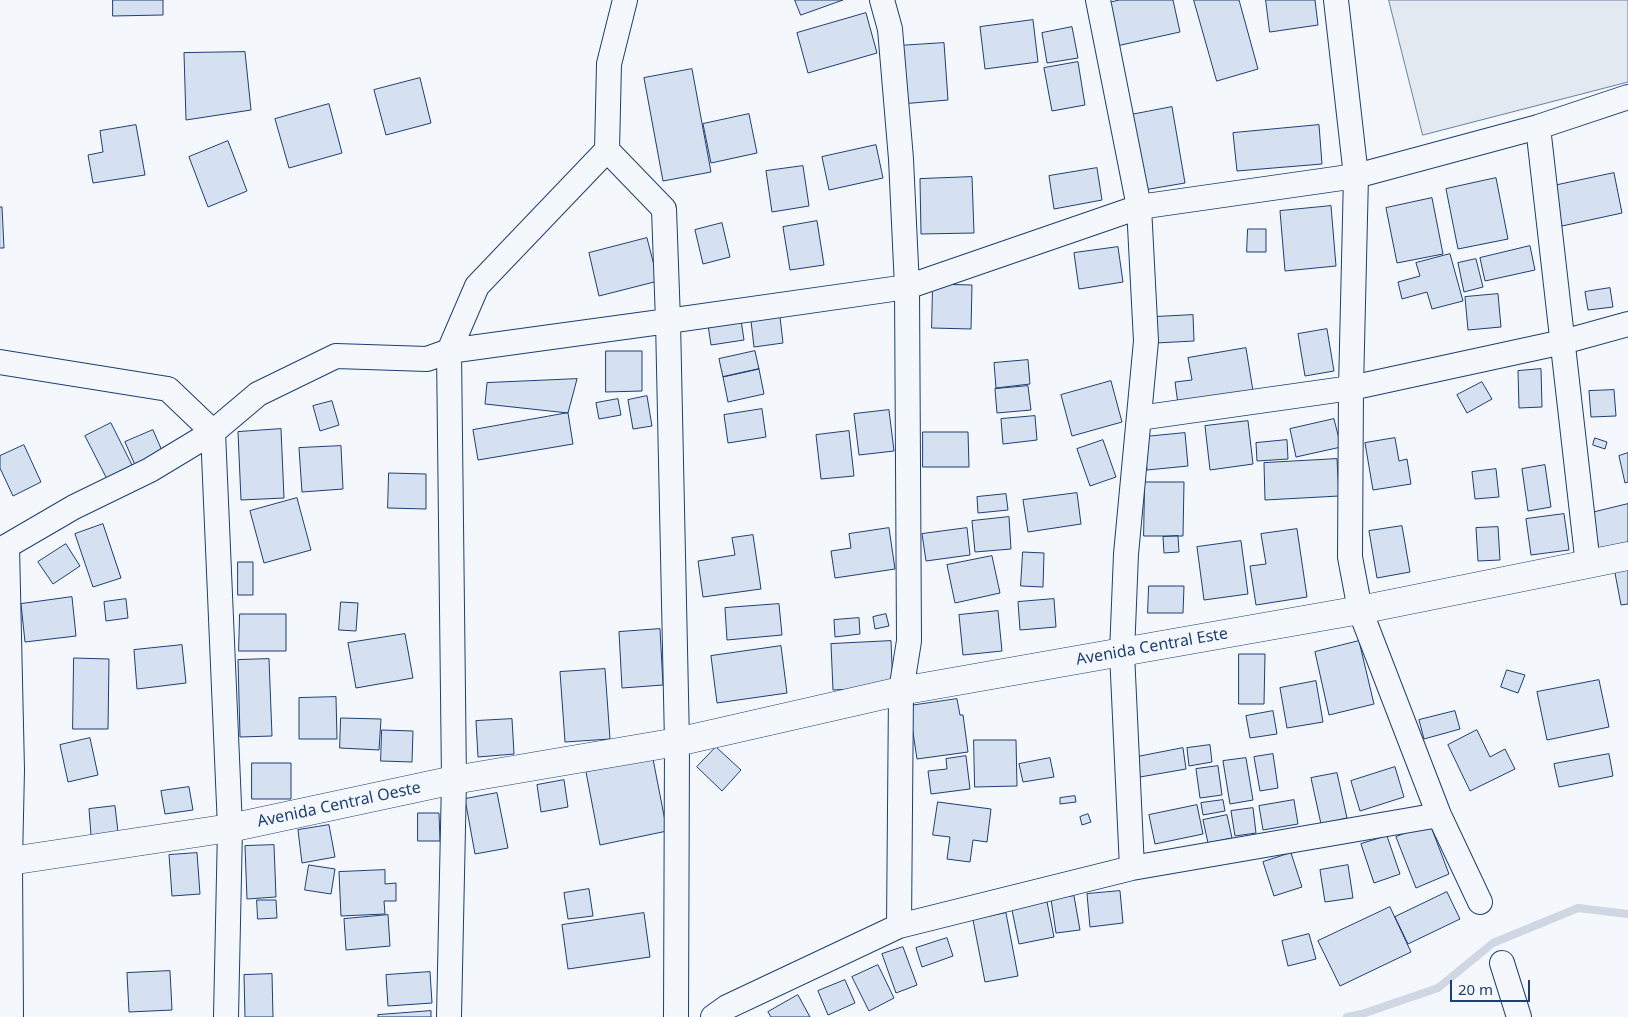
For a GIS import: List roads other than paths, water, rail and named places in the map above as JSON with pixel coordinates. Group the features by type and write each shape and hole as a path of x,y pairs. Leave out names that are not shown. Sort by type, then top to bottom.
{"street":[{"path":"449,1017 454,780 449,351 477,286 607,150 609,64 625,0"},
{"path":"882,0 890,29 901,159 906,287 909,641 901,691 899,926"},
{"path":"1098,0 1139,207 1146,341 1126,554 1122,653 1132,868"},
{"path":"1336,0 1356,176 1351,388 1350,557 1360,610 1439,815 1480,902"},
{"path":"11,1017 5,862 12,770 3,547 74,507 150,470 213,432 258,394 336,356 427,359 449,351 906,287 1139,207 1356,176 1538,127 1628,97"},
{"path":"1538,127 1588,565"},
{"path":"607,150 664,210 677,742 676,1017"},
{"path":"1139,418 1351,388 1563,342 1628,324"},
{"path":"0,362 168,389 213,432 230,828 226,1017"},
{"name":"Avenida Central Este","path":"677,742 901,691 1360,610 1628,556"},
{"name":"Avenida Central Oeste","path":"5,862 230,828 454,780 677,742"},
{"path":"713,1017 727,1007 899,926 1132,868 1439,815"},
{"path":"1502,963 1519,1017"}],"waterway":[{"path":"1347,1017 1362,1014 1438,988 1493,943 1578,908 1628,914"}]}
